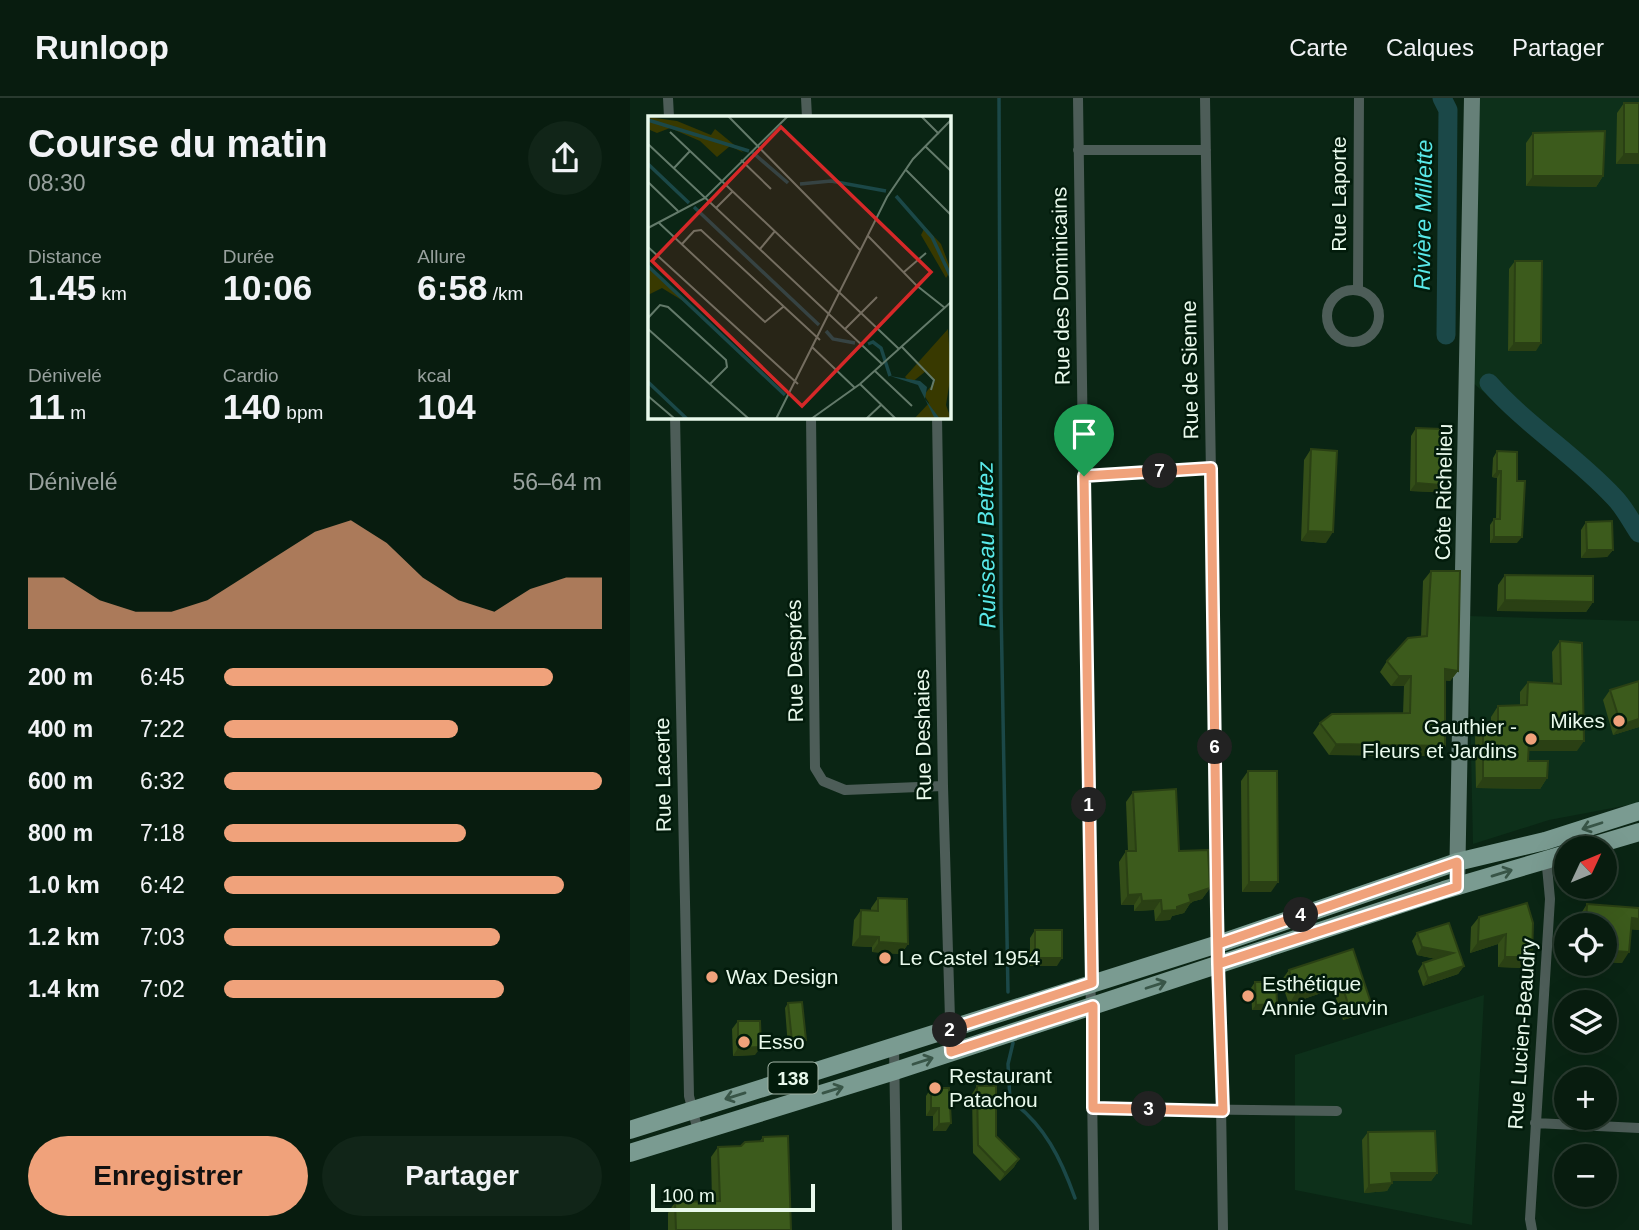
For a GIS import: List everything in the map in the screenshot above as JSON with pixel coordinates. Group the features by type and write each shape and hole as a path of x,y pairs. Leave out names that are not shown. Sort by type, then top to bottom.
{"main road":[{"name":"138","path":"630,1130 1218,944 1457,862 1545,841 1639,811"},
{"path":"1617,839 1639,832"},
{"name":"138","path":"630,1153 1554,857"}],"street":[{"path":"668,98 668,116"},
{"path":"806,98 807,116"},
{"name":"Rue des Dominicains","path":"1078,98 1093,1006 1094,1230"},
{"name":"Rue de Sienne","path":"1205,98 1223,1230"},
{"name":"Rue Laporte","path":"1358,290 1359,98"},
{"name":"Côte Richelieu","path":"1457,887 1472,98"},
{"path":"1078,150 1206,150"},
{"path":"1349,290 1358,290 1373,299 1379,315 1374,331 1360,341 1352,342 1343,340 1330,329 1327,313 1334,297 1349,290"},
{"name":"Rue Lacerte","path":"675,418 689,1096 698,1131"},
{"name":"Rue Després","path":"811,418 815,768 823,781 845,790 943,786"},
{"name":"Rue Deshaies","path":"937,418 943,786 951,1052"},
{"path":"1084,476 1211,468"},
{"name":"Rue Lucien-Beaudry","path":"1532,1230 1530,1219 1535,1123 1550,899 1545,841"},
{"path":"894,1047 897,1230"},
{"path":"1093,1108 1337,1111"},
{"path":"1535,1123 1639,1128"}],"shaded area":[{"path":"1477,98 1639,98 1639,528 1472,382"},
{"path":"1468,616 1639,621 1639,803 1549,820 1473,844"},
{"path":"1484,995 1472,1225 1295,1190 1295,1055"}],"building":[{"path":"1624,103 1639,103 1639,154 1624,154"},
{"path":"1605,131 1603,176 1533,176 1533,133"},
{"path":"1515,261 1542,261 1541,343 1514,343"},
{"path":"1416,428 1442,429 1441,485 1416,483"},
{"path":"1311,449 1337,451 1333,532 1308,531"},
{"path":"1497,451 1517,452 1517,481 1525,481 1522,537 1494,537 1494,519 1500,519 1501,471 1497,471"},
{"path":"1612,521 1613,550 1587,550 1586,522"},
{"path":"1431,571 1460,571 1458,671 1445,669 1445,746 1336,744 1320,723 1332,714 1410,713 1411,676 1399,676 1387,661 1408,638 1427,636"},
{"path":"1505,575 1593,576 1593,602 1505,600"},
{"path":"1560,641 1582,643 1584,741 1529,741 1528,761 1548,761 1547,778 1483,778 1483,727 1498,727 1498,706 1527,705 1528,682 1561,684"},
{"path":"1639,681 1639,719 1621,725 1610,690"},
{"path":"1248,771 1277,771 1278,882 1249,882"},
{"path":"1176,789 1179,851 1208,850 1210,888 1189,895 1191,902 1177,907 1177,910 1162,911 1161,900 1142,901 1141,894 1128,895 1126,851 1136,851 1133,792"},
{"path":"878,898 907,899 908,944 879,942 879,937 860,936 861,910 878,911"},
{"path":"1527,903 1533,923 1532,957 1505,957 1506,934 1478,942 1479,917"},
{"path":"1587,904 1639,908 1639,919 1632,918 1629,952 1617,951 1617,913 1587,913"},
{"path":"1449,923 1464,966 1428,978 1423,963 1453,953 1422,947 1417,933"},
{"path":"1035,930 1062,930 1062,958 1035,958"},
{"path":"1353,949 1371,1003 1350,1010 1340,979 1296,993 1289,970"},
{"path":"1255,982 1276,982 1277,1004 1256,1005"},
{"path":"802,1002 806,1040 792,1041 788,1003"},
{"path":"738,1021 760,1021 761,1047 738,1048"},
{"path":"977,1086 996,1086 996,1136 1019,1159 1005,1173 978,1145"},
{"path":"931,1088 949,1088 951,1123 939,1124 939,1108 931,1108"},
{"path":"1435,1131 1437,1173 1391,1173 1392,1183 1369,1185 1368,1132"},
{"path":"788,1136 791,1230 676,1230 675,1202 720,1201 718,1147 741,1146 745,1142 763,1141 763,1137"}],"waterway":[{"name":"Ruisseau Bettez","path":"999,98 1001,607 1008,992"},
{"name":"Rivière Millette","path":"1442,98 1448,110 1446,335"},
{"name":"Rivière Millette","path":"1489,383 1519,413 1599,482 1621,505 1639,533"},
{"name":"Ruisseau Bettez","path":"1013,1043 1008,1064 1010,1100 1033,1120 1050,1144 1075,1198"}],"place":[{"name":"Mikes","path":"1619,721"},
{"name":"Gauthier - Fleurs et Jardins","path":"1531,739"},
{"name":"Le Castel 1954","path":"885,958"},
{"name":"Wax Design","path":"712,977"},
{"name":"Esthétique Annie Gauvin","path":"1248,996"},
{"name":"Esso","path":"744,1042"},
{"name":"Restaurant Patachou","path":"935,1088"}],"route":[{"path":"1084,476 1092,983 950,1029 951,1052 1093,1006 1093,1108 1223,1111 1218,964 1218,944 1457,862 1457,887 1218,964 1211,468 1084,476"}]}
